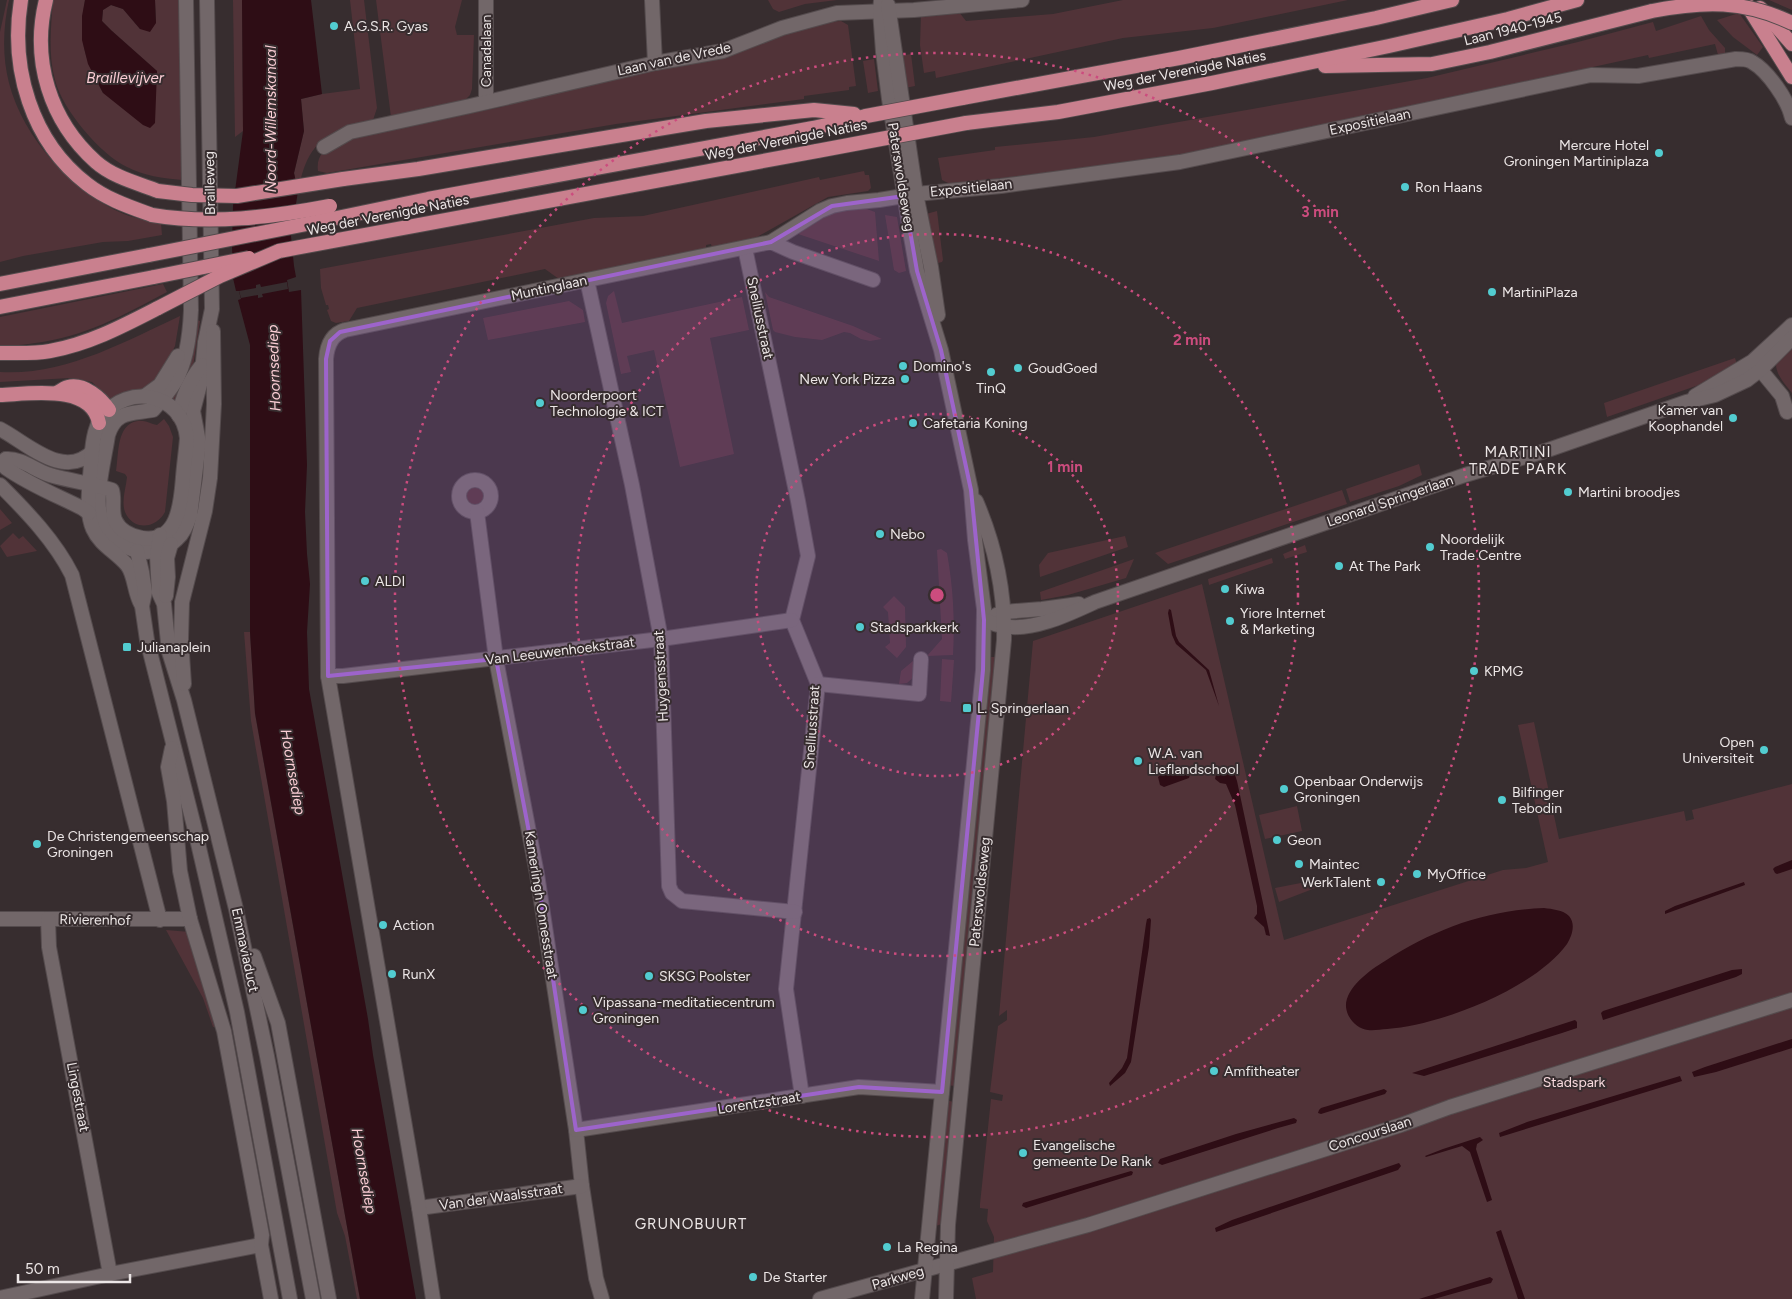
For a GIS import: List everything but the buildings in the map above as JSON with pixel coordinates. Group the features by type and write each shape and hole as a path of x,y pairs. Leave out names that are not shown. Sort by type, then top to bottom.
{"highway":[{"path":"21,0 18,16 18,52 24,88 32,111 44,136 61,159 87,185 118,203 152,215 178,219 217,220 331,212"},
{"path":"46,0 42,17 40,53 44,78 57,112 71,135 97,163 123,178 158,191 192,196 237,196 428,167 706,121 814,110 866,116"},
{"name":"Weg der Verenigde Naties","path":"0,284 149,255 331,212 360,213 813,128 866,116 1179,58 1376,18 1452,0"},
{"name":"Weg der Verenigde Naties","path":"0,307 279,251 817,151 966,124 1058,112 1294,66 1508,19 1577,0"},
{"path":"1744,0 1792,76"},
{"path":"1753,0 1792,44"},
{"name":"Laan 1940-1945","path":"1294,66 1432,64 1490,52 1691,3 1738,4 1758,8 1792,23"},
{"path":"0,353 49,351 101,336 220,276 279,251"},
{"path":"56,393 67,387 85,389 100,399 111,416"},
{"path":"0,395 56,393 80,399 97,416 99,423"}],"street":[{"name":"Brailleweg","path":"162,400 175,382 185,360 191,310 186,0"},
{"name":"Brailleweg","path":"186,416 201,381 212,309 208,0"},
{"name":"Canadalaan","path":"486,0 486,101"},
{"path":"652,0 654,63"},
{"name":"Laan van de Vrede","path":"324,147 350,132 654,63 723,51 782,28 837,13 884,5 914,10 1022,0"},
{"name":"Paterswoldseweg","path":"884,5 893,125 910,195 917,270 941,350 971,490 984,620 983,670 922,1299"},
{"name":"Expositielaan","path":"910,195 1000,186 1180,162 1591,75 1638,76 1736,59 1750,60 1766,74 1784,97 1792,118"},
{"name":"Muntinglaan","path":"328,676 326,359 330,341 340,332 771,242 832,206 910,195"},
{"path":"771,242 793,252 873,280"},
{"name":"Snelliusstraat","path":"745,248 808,556 792,620 818,684 796,912 786,989 802,1096"},
{"name":"Huygensstraat","path":"587,280 632,485 661,639 669,882 672,893 682,901 796,912"},
{"path":"184,700 181,638 182,602 205,511 212,458 214,368 212,309"},
{"name":"Leonard Springerlaan","path":"984,620 1004,626 1028,626 1058,619 1095,602 1686,402 1714,395 1747,380 1792,325"},
{"name":"Leonard Springerlaan","path":"1757,366 1792,338"},
{"name":"Brailleweg","path":"145,396 160,385 187,343"},
{"path":"1757,366 1782,396 1787,412"},
{"path":"3,456 15,467 44,481 93,489 112,490 114,517 120,527 128,534 146,539 166,540 178,538 190,516 198,451 198,437 186,416 162,400 145,396 120,402 111,416 108,435 93,489"},
{"path":"94,510 93,451 99,423 111,416 153,410 162,400"},
{"path":"0,429 30,449 48,458 65,462 79,461 86,458 93,451"},
{"path":"3,456 6,468 24,480 75,504 94,510 100,515 110,536 123,546 137,551 158,551 166,540"},
{"path":"0,485 55,545 72,575 160,920"},
{"name":"Paterswoldseweg","path":"946,1299 948,1225 1002,671 1004,626 1001,588 991,538 971,490"},
{"name":"Emmaviaduct","path":"94,510 92,529 100,541 126,564 131,572 136,596 142,606 154,670 220,938 246,1059 290,1299"},
{"name":"Kamerlingh Onnesstraat","path":"477,512 496,659 537,874 576,1130 582,1186 596,1278 602,1299"},
{"name":"Emmaviaduct","path":"164,604 167,593 166,540"},
{"name":"Emmaviaduct","path":"137,551 145,592 142,606"},
{"name":"Emmaviaduct","path":"158,551 159,593 164,604 172,663 184,700 236,909 267,1056 313,1299"},
{"name":"Leonard Springerlaan","path":"984,620 1004,612 1095,602"},
{"name":"Van Leeuwenhoekstraat","path":"328,676 343,676 496,659 661,639 792,620"},
{"path":"818,684 919,694 922,659"},
{"path":"328,676 433,1299"},
{"path":"172,745 168,767 174,801 180,871 190,919 224,1031 262,1235 261,1245 270,1299"},
{"path":"236,909 278,1023 329,1299"},
{"name":"Rivierenhof","path":"0,919 190,919"},
{"name":"Lingestraat","path":"48,920 50,947 110,1274"},
{"name":"Concourslaan","path":"946,1264 1103,1220 1401,1125 1450,1107 1792,1000"},
{"name":"Lorentzstraat","path":"576,1130 860,1086 942,1092"},
{"name":"Van der Waalsstraat","path":"419,1208 582,1186"},
{"path":"0,1298 110,1274 261,1245"},
{"name":"Parkweg","path":"820,1299 946,1264"}],"highlighted area":[{"path":"904,196 917,271 941,350 971,490 984,620 983,670 942,1092 859,1087 576,1130 537,874 496,659 328,676 326,359 330,341 340,332 771,242 832,206"}],"green space":[{"path":"7,0 9,0 4,42 9,83 16,104 38,143 69,178 86,192 105,205 124,214 161,223 162,235 128,241 103,242 23,256 0,262 0,32"},
{"path":"53,0 85,0 82,27 84,48 91,69 103,93 157,71 102,21 103,10 111,5 123,9 140,29 156,23 155,0 179,0 182,180 147,175 116,161 94,141 74,117 59,92 51,60"},
{"path":"233,0 242,0 243,131 235,137"},
{"path":"350,0 364,0 377,108 373,120 335,133 318,144 308,159 298,191 294,173 304,131 301,99 360,89"},
{"path":"376,0 462,0 455,27 457,35 474,35 472,89 470,95 464,101 391,117"},
{"path":"768,0 837,0 805,4 779,12 773,9"},
{"path":"1123,0 1348,0 1213,28 1123,38 936,78 935,71 924,73 920,45 921,14 959,12 966,21 1053,14"},
{"path":"1769,0 1792,0 1792,10"},
{"path":"1739,13 1763,47 1757,55 1733,37 1717,20"},
{"path":"1701,16 1709,30 1725,48 1725,53 1718,55 1715,44 1649,58 1648,55 1194,154 950,184 942,180 938,158 995,150 995,147 1094,137 1427,78 1653,22 1656,31"},
{"path":"841,21 848,25 856,86 849,87 849,90 804,96 804,99 616,124 327,173 318,171 320,157 336,142 501,107 500,103 722,56 825,22"},
{"path":"911,54 915,86 905,88 900,56"},
{"path":"874,59 878,91 868,93 863,61"},
{"path":"864,171 865,175 869,175 871,188 868,191 828,197 757,237 712,248 711,244 706,245 706,249 559,279 545,269 357,308 349,321 336,323 331,321 327,310 329,309 328,305 326,305 321,288 320,269 594,218 643,216 819,177 820,180"},
{"path":"864,208 875,212 879,261 798,234 830,214 841,210"},
{"path":"937,211 943,260 934,264 926,214"},
{"path":"885,215 897,217 906,271 899,273 894,270"},
{"path":"163,284 167,292 119,317 87,330 53,340 22,345 0,345 0,317"},
{"path":"614,291 622,323 742,297 749,330 710,338 734,454 680,467 654,350 627,356 631,372 621,374 606,303 608,296"},
{"path":"765,292 769,297 853,326 882,339 870,341 844,332 822,340 795,337 775,332"},
{"path":"569,301 583,310 585,322 488,340 483,318"},
{"path":"180,316 175,346 160,376 144,388 110,400 92,382 70,378 0,382 0,372 24,372 70,363 115,346"},
{"path":"197,320 200,321 193,367 176,401 170,397"},
{"path":"1792,344 1792,393 1779,375 1776,362"},
{"path":"1735,358 1739,371 1607,417 1604,403"},
{"path":"164,419 173,437 165,512 156,522 145,526 139,525 133,522 125,512 124,499 127,477 125,474 116,471 118,448 122,434 131,423 141,421 157,425"},
{"path":"1419,464 1422,475 1399,486 1350,502 1346,489"},
{"path":"475,485 483,488 486,496 483,504 475,507 467,504 464,496 467,488"},
{"path":"1342,490 1347,504 1168,564 1155,553"},
{"path":"0,509 12,523 0,530"},
{"path":"13,533 19,539 23,536 37,551 7,557 0,546"},
{"path":"1125,536 1128,547 1040,577 1039,565 1048,553"},
{"path":"1305,545 1307,552 1285,559 1283,554"},
{"path":"941,549 947,553 951,578 954,616 953,655 927,656 942,639 937,550"},
{"path":"1272,558 1273,563 1209,585 1208,579"},
{"path":"1134,559 1126,578 1068,595 1041,600 1040,592"},
{"name":"Stadspark","path":"1202,584 1284,940 1503,870 1526,868 1548,862 1518,725 1534,722 1559,839 1684,811 1686,821 1694,819 1692,810 1792,784 1792,1299 976,1299 972,1278 993,1272 994,1237 987,1221 988,1209 980,1208 980,1204 991,1099 1002,1101 1003,1095 990,1092 998,1026 1007,1020 1007,1010 999,1016 1033,641"},
{"path":"894,596 905,607 906,647 897,658 885,647 890,643 888,612 883,607"},
{"path":"244,632 250,632 255,714 360,1299 357,1299 345,1236 337,1213 251,721"},
{"path":"988,657 997,657 955,1086 946,1085"},
{"path":"942,659 954,660 951,702 940,701"},
{"path":"913,661 917,662 915,676 907,683 899,684 901,671"},
{"path":"1297,806 1302,831 1265,839 1259,815"},
{"path":"1316,880 1318,887 1279,902 1275,888"},
{"path":"166,930 190,932 218,1026 213,1027 203,998"},
{"path":"945,1100 954,1102 942,1224 932,1227"}],"water":[{"name":"Braillevijver","path":"85,0 155,0 156,23 150,32 140,29 123,9 111,5 103,10 102,21 157,71 155,123 150,128 143,125 103,93 88,64 82,40 82,16"},
{"path":"242,0 311,0 322,94 301,99 304,131 294,173 298,191 291,236 296,277 287,280 289,292 301,290 307,465 305,512 310,584 307,632 309,689 416,1299 360,1299 255,713 250,632 250,345 238,300 241,299 239,291 236,291 233,278 232,245 233,206 243,131"},
{"path":"1169,609 1171,610 1179,642 1209,670 1219,706 1206,670 1176,644 1172,635"},
{"path":"1233,769 1237,781 1270,936 1266,935 1264,927 1254,918 1257,914 1257,906 1235,805 1226,784 1220,783 1215,779 1216,774"},
{"path":"1176,771 1190,774 1189,778 1164,787 1160,785 1158,777 1162,774"},
{"path":"1792,860 1792,869 1775,873 1773,869 1775,867"},
{"path":"1744,882 1745,885 1665,914 1665,911 1675,906"},
{"path":"1544,908 1561,911 1569,916 1573,926 1570,937 1567,944 1552,960 1533,976 1510,990 1459,1012 1409,1026 1368,1030 1356,1025 1348,1015 1347,1000 1354,986 1372,969 1422,940 1461,923 1481,917"},
{"path":"1150,918 1149,947 1131,1062 1125,1073 1110,1086 1109,1083 1122,1068 1127,1058 1146,924 1147,919"},
{"path":"1742,969 1742,974 1736,977 1603,1020 1601,1013 1603,1011 1732,970"},
{"path":"1575,1020 1577,1028 1562,1033 1424,1076 1412,1073"},
{"path":"1792,1039 1792,1048 1716,1072 1694,1077 1692,1072 1705,1067"},
{"path":"1680,1076 1682,1081 1500,1137 1499,1133 1527,1122"},
{"path":"1384,1089 1387,1091 1385,1094 1321,1114 1318,1113 1321,1108"},
{"path":"1294,1118 1297,1120 1296,1123 1162,1165 1158,1163 1163,1158 1236,1134"},
{"path":"1480,1137 1483,1140 1477,1144 1476,1149 1492,1200 1487,1202 1470,1152 1462,1146 1425,1156"},
{"path":"1399,1163 1401,1166 1398,1170 1216,1232 1215,1228 1232,1220"},
{"path":"1131,1171 1133,1172 1132,1175 1026,1208 1022,1206 1023,1203"},
{"path":"1501,1230 1525,1299 1518,1299 1496,1232"},
{"path":"1490,1277 1493,1279 1491,1283 1434,1299 1419,1299"}],"pier":[{"path":"287,282 288,289 262,294 263,297 258,298 258,295 241,298 239,291 256,288 256,285 260,284 261,287"}],"place":[{"name":"A.G.S.R. Gyas","path":"334,26"},
{"name":"Mercure Hotel Groningen Martiniplaza","path":"1659,153"},
{"name":"Ron Haans","path":"1405,187"},
{"name":"MartiniPlaza","path":"1492,292"},
{"name":"Domino's","path":"903,366"},
{"name":"GoudGoed","path":"1018,368"},
{"name":"TinQ","path":"991,372"},
{"name":"New York Pizza","path":"905,379"},
{"name":"Noorderpoort Technologie & ICT","path":"540,403"},
{"name":"Kamer van Koophandel","path":"1733,418"},
{"name":"Cafetaria Koning","path":"913,423"},
{"name":"Martini broodjes","path":"1568,492"},
{"name":"Nebo","path":"880,534"},
{"name":"Noordelijk Trade Centre","path":"1430,547"},
{"name":"At The Park","path":"1339,566"},
{"name":"ALDI","path":"365,581"},
{"name":"Kiwa","path":"1225,589"},
{"name":"Yiore Internet & Marketing","path":"1230,621"},
{"name":"Stadsparkkerk","path":"860,627"},
{"name":"Julianaplein","path":"127,647"},
{"name":"KPMG","path":"1474,671"},
{"name":"L. Springerlaan","path":"967,708"},
{"name":"Open Universiteit","path":"1764,750"},
{"name":"W.A. van Lieflandschool","path":"1138,761"},
{"name":"Openbaar Onderwijs Groningen","path":"1284,789"},
{"name":"Bilfinger Tebodin","path":"1502,800"},
{"name":"Geon","path":"1277,840"},
{"name":"De Christengemeenschap Groningen","path":"37,844"},
{"name":"Maintec","path":"1299,864"},
{"name":"MyOffice","path":"1417,874"},
{"name":"WerkTalent","path":"1381,882"},
{"name":"Action","path":"383,925"},
{"name":"RunX","path":"392,974"},
{"name":"SKSG Poolster","path":"649,976"},
{"name":"Vipassana-meditatiecentrum Groningen","path":"583,1010"},
{"name":"Amfitheater","path":"1214,1071"},
{"name":"Evangelische gemeente De Rank","path":"1023,1153"},
{"name":"La Regina","path":"887,1247"},
{"name":"De Starter","path":"753,1277"}],"district":[{"name":"MARTINI TRADE PARK","path":"1518,460"},
{"name":"GRUNOBUURT","path":"691,1224"}],"water label":[{"name":"Noord-Willemskanaal","path":"271,119"},
{"name":"Hoornsediep","path":"274,368"},
{"name":"Hoornsediep","path":"293,772"},
{"name":"Hoornsediep","path":"364,1171"}]}
